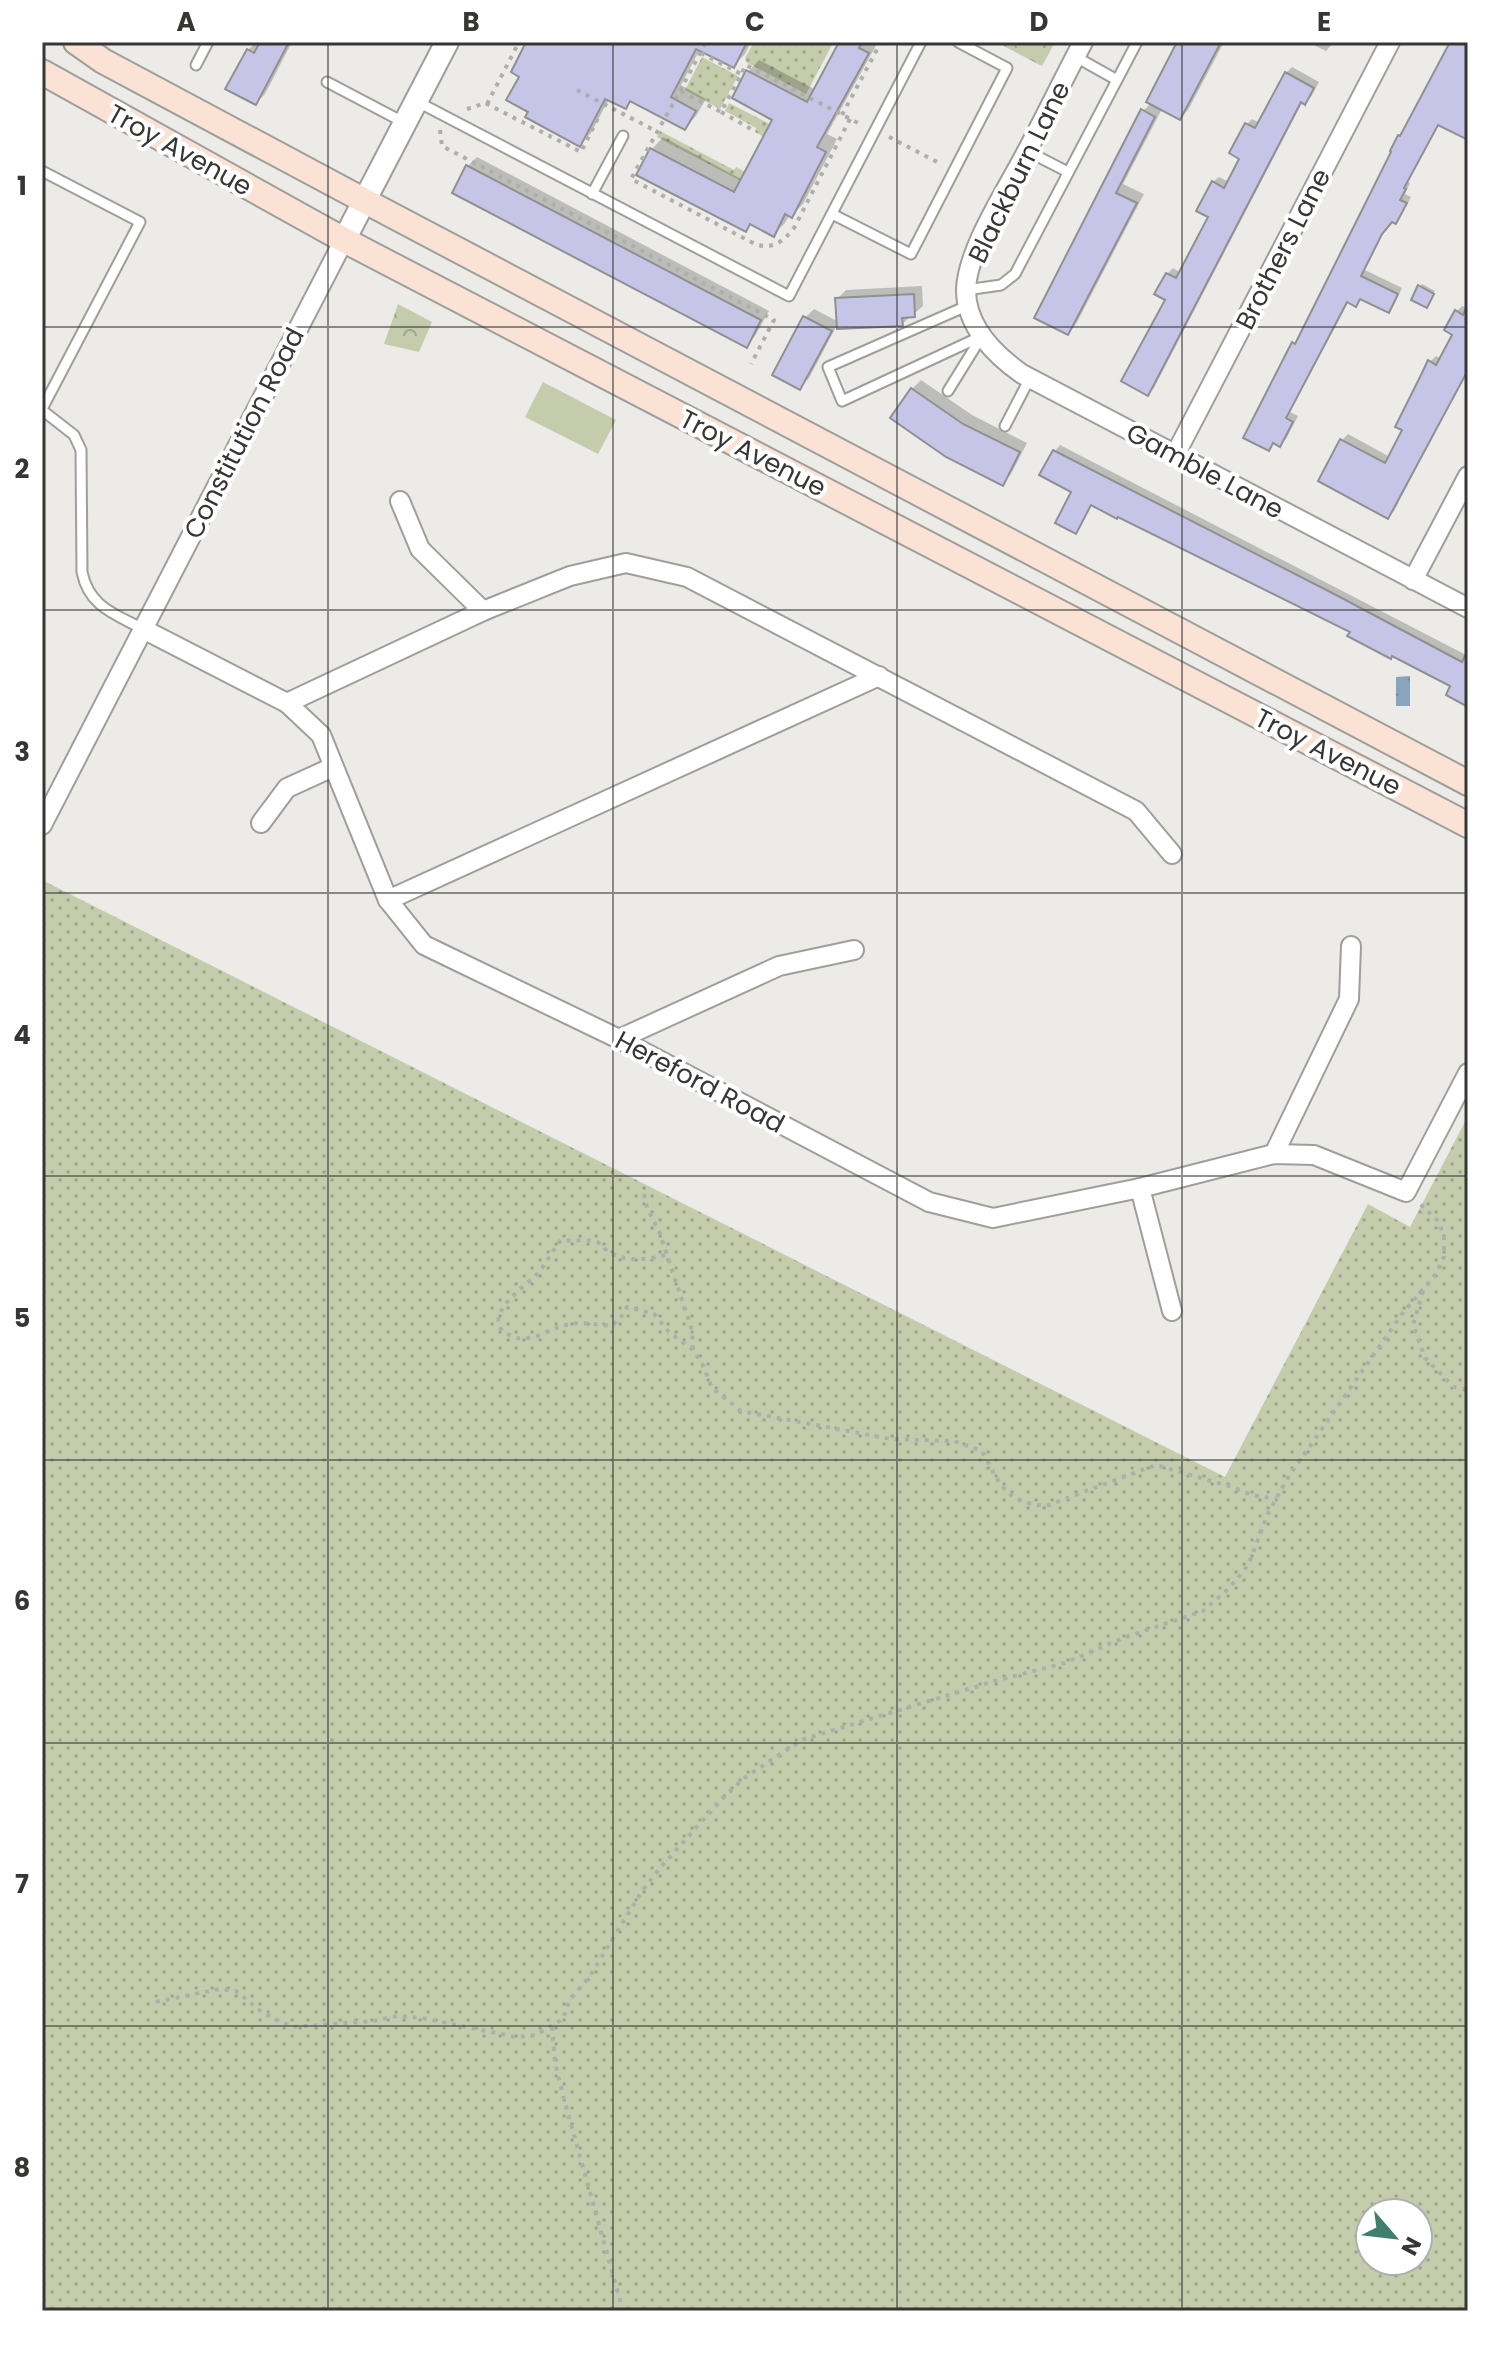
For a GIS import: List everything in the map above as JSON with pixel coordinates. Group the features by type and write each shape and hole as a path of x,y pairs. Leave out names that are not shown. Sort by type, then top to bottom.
{"main road":[{"name":"Troy Avenue","path":"76,42 103,61 365,201 1468,783"},
{"name":"Troy Avenue","path":"42,72 344,240 1468,825"}],"street":[{"name":"Constitution Road","path":"42,825 447,42"},
{"name":"Brothers Lane","path":"1175,455 1390,42"},
{"name":"Blackburn Lane","path":"968,298 972,262 987,227 1080,49"},
{"name":"Gamble Lane","path":"968,298 982,336 991,350 1009,365 1468,608"},
{"path":"1413,580 1468,476"},
{"path":"400,501 420,549 483,611"},
{"path":"287,703 483,611 570,576 626,563 687,577 1136,811 1172,854"},
{"name":"Hereford Road","path":"143,629 287,703 321,735 388,900 424,945 619,1039 929,1202 993,1218 1140,1188 1274,1154 1314,1155 1406,1192"},
{"path":"388,900 879,676"},
{"path":"261,823 287,788 333,767"},
{"path":"1274,1154 1349,999 1351,946"},
{"path":"619,1039 779,966 854,950"},
{"path":"1406,1192 1468,1073"},
{"path":"1140,1188 1172,1311"}],"lane":[{"path":"196,65 208,42"},
{"path":"416,101 789,296 921,42"},
{"path":"832,214 911,254 1007,68 958,42"},
{"path":"982,336 842,401 828,367 1001,285 1015,274 1137,42"},
{"path":"1080,49 1117,80"},
{"path":"327,82 405,123"},
{"path":"592,194 623,136"},
{"path":"1027,151 1068,172"},
{"path":"42,171 140,222 42,410 74,435 81,450 82,572 85,587 93,600 104,609 143,629"},
{"path":"948,391 982,336"},
{"path":"1005,426 1030,378"}],"path":[{"path":"460,106 470,110 487,104 519,42"},
{"path":"706,42 631,179 755,244 771,247 787,238 794,228 850,119"},
{"path":"842,115 881,42"},
{"path":"700,53 741,74"},
{"path":"721,112 746,65 954,171"},
{"path":"577,90 656,131"},
{"path":"680,91 753,130"},
{"path":"487,104 581,152 598,118"},
{"path":"435,126 441,133 442,146 774,320 751,364"},
{"path":"156,2002 229,1989 236,1991 263,2013 292,2027 373,2021 397,2016 516,2037 536,2035 563,2019 569,2001 603,1956 651,1879 722,1799 743,1779 804,1739 1065,1663 1123,1638 1203,1611 1244,1571 1268,1513 1313,1440 1402,1314 1436,1274 1444,1257 1444,1237 1439,1222 1406,1192"},
{"path":"644,1194 692,1330 693,1350"},
{"path":"665,1255 644,1259 627,1257 610,1253 601,1244 591,1241 561,1240 537,1275 507,1303 498,1316 499,1327 506,1334 528,1338 566,1325 611,1326 627,1307 654,1314 669,1332 693,1350 712,1388 741,1411 891,1439 954,1441 982,1451 1001,1488 1028,1504 1046,1506 1156,1465 1252,1495 1276,1499"},
{"path":"1423,1289 1413,1325 1425,1358 1454,1387 1468,1390"},
{"path":"552,2027 555,2063 623,2311"}],"green space":[{"path":"754,42 830,42 832,45 806,94 746,62 745,58"},
{"path":"996,42 1055,42 1042,66"},
{"path":"702,57 738,76 720,109 685,90"},
{"path":"729,103 787,133 758,190 657,137 660,131 734,170 736,167 760,180 779,145 725,111"},
{"path":"398,304 432,322 419,352 384,344"},
{"path":"543,382 616,420 598,454 525,417"},
{"path":"42,880 1225,1477 1368,1204 1410,1227 1468,1116 1468,2311 42,2311"}],"water":[{"path":"1410,676 1410,706 1396,706 1396,677"}],"building":[{"path":"260,42 289,42 256,105 225,89 247,49 254,53"},
{"path":"526,42 747,42 734,68 696,49 671,97 696,111 685,130 630,101 626,109 605,99 580,147 525,117 528,112 506,100 519,77 511,72"},
{"path":"839,42 862,42 859,48 869,53 817,147 826,152 792,218 785,214 774,237 750,224 746,232 636,175 650,148 734,192 772,120 732,98 746,70 807,102"},
{"path":"1177,42 1221,42 1180,120 1146,102"},
{"path":"1450,42 1468,42 1468,140 1438,125 1404,188 1400,200 1407,203 1396,224 1392,222 1382,234 1361,276 1398,294 1389,313 1360,299 1356,307 1347,302 1286,418 1293,422 1280,447 1273,443 1269,451 1243,438 1292,342 1295,344 1398,135"},
{"path":"1285,72 1314,88 1305,105 1301,102 1148,396 1121,381 1165,300 1154,294 1166,273 1176,278 1208,217 1196,211 1212,181 1224,188 1239,159 1229,153 1245,123 1255,128"},
{"path":"1141,109 1155,117 1116,193 1137,203 1068,335 1034,318"},
{"path":"466,165 761,320 747,348 452,193"},
{"path":"1418,285 1434,294 1427,308 1411,300"},
{"path":"914,294 915,317 902,318 903,326 837,329 835,298"},
{"path":"1468,304 1468,370 1388,519 1318,481 1340,439 1385,463 1402,430 1395,427 1428,360 1436,365 1452,335 1444,330 1455,310 1463,315"},
{"path":"803,316 832,331 800,390 772,375"},
{"path":"911,388 963,424 1020,452 1003,486 946,457 890,418"},
{"path":"1053,450 1462,662 1468,649 1468,707 1446,695 1450,686 1347,636 1350,632 1118,517 1091,505 1076,534 1055,523 1071,492 1039,475"}]}
